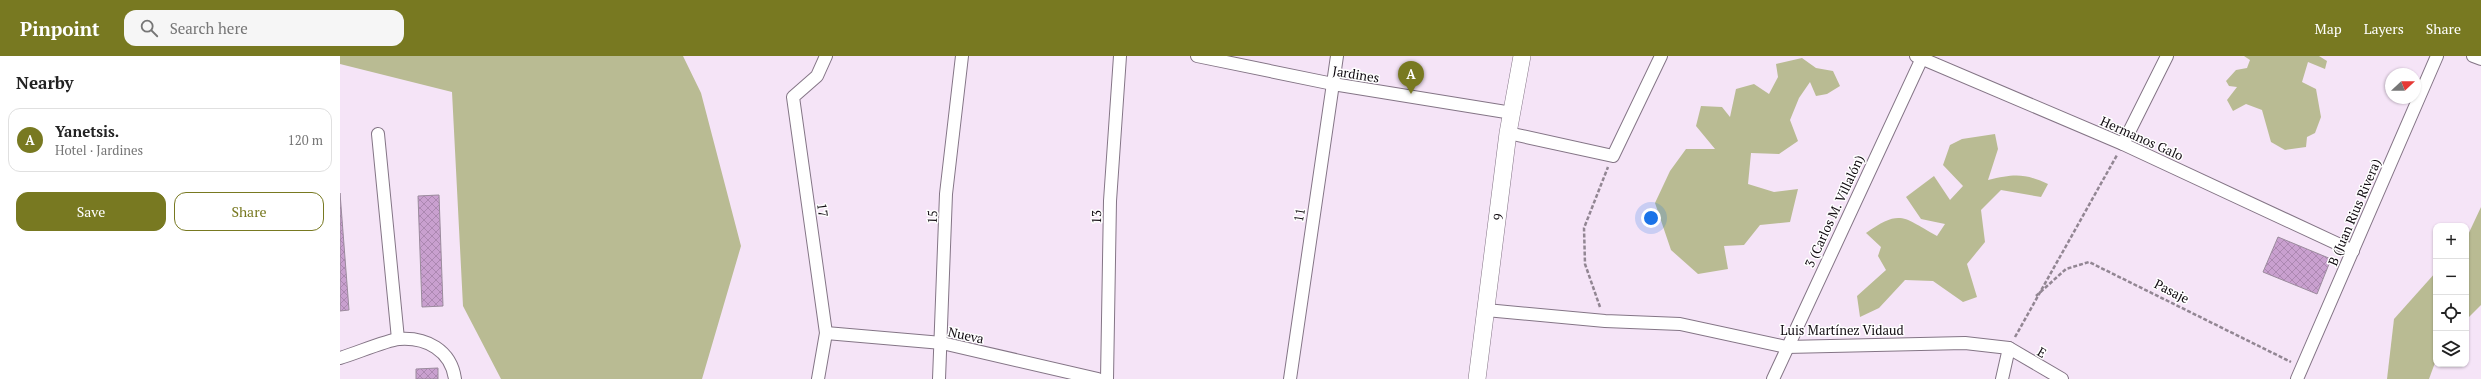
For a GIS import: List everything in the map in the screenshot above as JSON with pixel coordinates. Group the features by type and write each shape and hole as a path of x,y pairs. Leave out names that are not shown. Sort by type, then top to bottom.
{"street":[{"name":"17","path":"818,379 826,333 793,97 817,76 826,56"},
{"name":"15","path":"939,379 942,343 946,194 962,56"},
{"name":"13","path":"1107,379 1110,201 1120,56"},
{"name":"Jardines","path":"1197,56 1333,84 1512,113"},
{"name":"11","path":"1290,379 1337,56"},
{"name":"9","path":"1477,379 1508,133 1522,56"},
{"path":"1508,133 1612,156 1661,56"},
{"path":"2124,144 2167,56"},
{"name":"B (Juan Rius Rivera)","path":"2296,379 2437,56"},
{"path":"2473,56 2481,59"},
{"name":"Hermanos Galo","path":"1920,57 2124,144 2353,251"},
{"name":"3 (Carlos M. Villalón)","path":"1773,379 1786,347 1920,57"},
{"path":"378,134 398,339"},
{"name":"Luis Martínez Vidaud","path":"1486,310 1605,321 1680,324 1786,347 1965,343 2009,348"},
{"name":"Nueva","path":"826,333 942,343 1098,379"},
{"path":"340,358 398,339 425,341 440,349 454,372 455,379"},
{"path":"2002,379 2009,348"},
{"name":"E","path":"2009,348 2062,379"}],"path":[{"path":"2009,348 2036,296 2124,144"},
{"path":"1605,321 1585,264 1584,228 1612,156"},
{"name":"Pasaje","path":"2036,296 2066,269 2089,262 2302,367"}],"green space":[{"path":"340,56 683,56 701,93 741,246 702,379 501,379 463,306 452,92 340,64"},
{"path":"2244,56 2319,56 2327,61 2325,69 2308,62 2302,82 2316,89 2321,117 2315,133 2307,137 2306,147 2285,150 2271,142 2262,110 2246,104 2233,111 2227,100 2237,87 2229,86 2226,81 2236,70 2247,68 2250,60"},
{"path":"1802,58 1816,68 1833,71 1840,86 1827,94 1816,96 1810,82 1799,98 1790,120 1798,141 1779,154 1751,153 1748,184 1774,192 1798,189 1790,222 1760,225 1744,245 1724,246 1728,269 1698,274 1671,250 1655,203 1670,171 1686,149 1715,149 1696,126 1701,106 1722,107 1730,117 1736,89 1754,84 1769,94 1778,77 1776,64"},
{"path":"1995,134 1998,149 1988,180 2012,176 2025,176 2048,184 2041,197 2001,190 1981,210 1985,242 1967,264 1977,297 1963,302 1933,281 1905,280 1879,308 1860,317 1857,296 1886,270 1878,256 1881,247 1866,233 1887,220 1902,218 1917,224 1937,236 1945,224 1921,219 1906,197 1934,176 1950,200 1963,186 1943,165 1950,145 1962,139"},
{"path":"2481,207 2481,305 2469,317 2469,259 2469,233"},
{"path":"2433,275 2433,367 2429,379 2387,379 2394,319"}],"building":[{"path":"340,193 349,310 340,311"},
{"path":"439,195 443,306 422,307 418,196"},
{"path":"2278,237 2331,259 2317,294 2263,272"},
{"path":"438,368 438,379 416,379 416,369"}],"place":[{"name":"Yanetsis.","path":"1411,94"}]}
